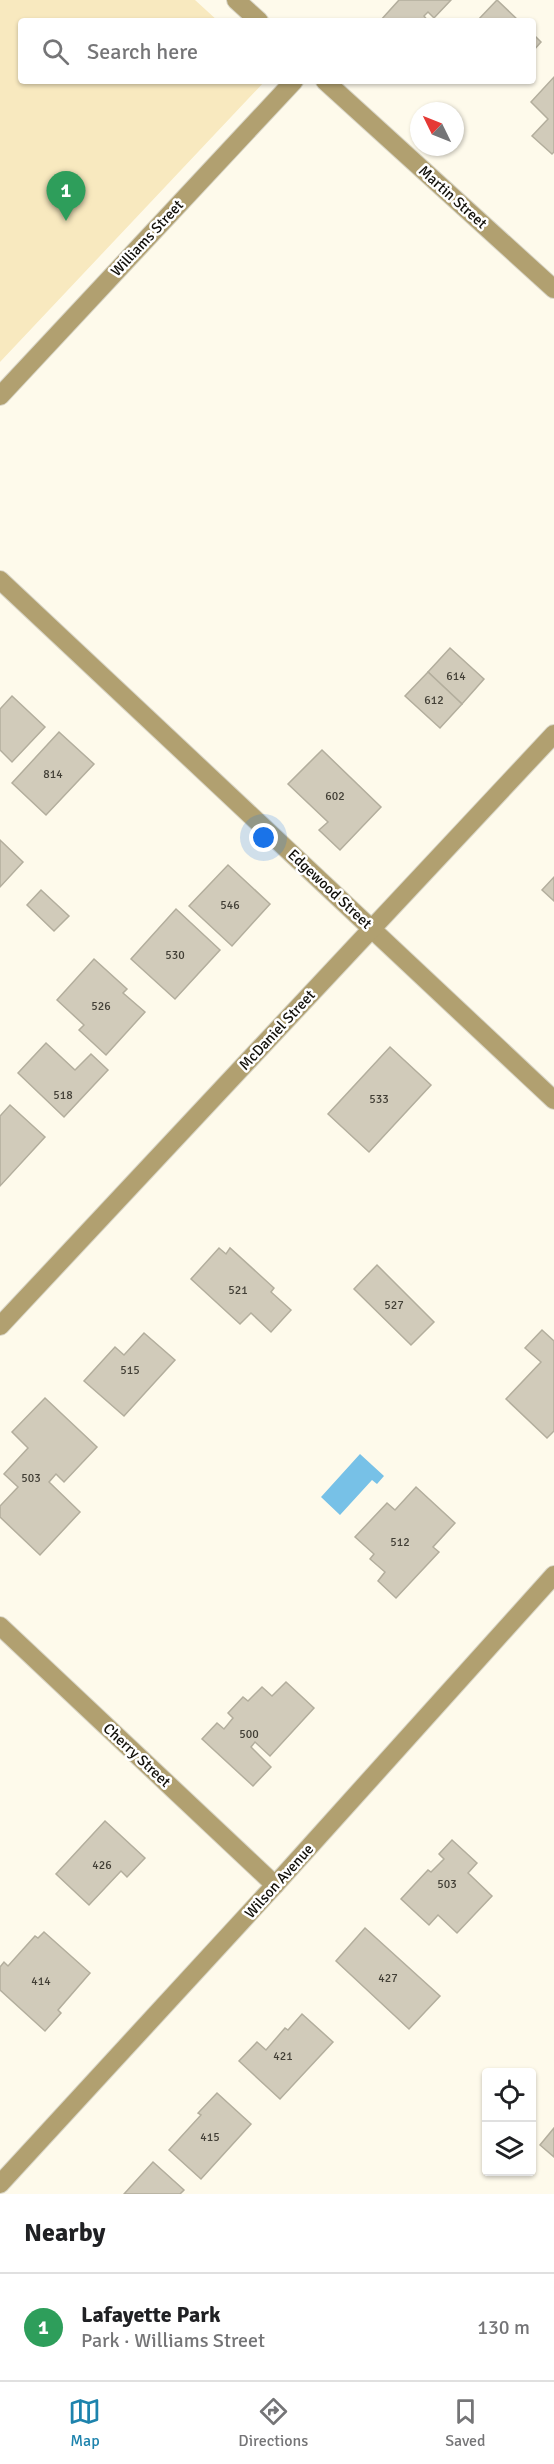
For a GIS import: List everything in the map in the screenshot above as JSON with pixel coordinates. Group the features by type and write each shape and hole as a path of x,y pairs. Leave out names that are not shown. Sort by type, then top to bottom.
{"street":[{"path":"236,0 256,18"},
{"name":"Williams Street","path":"0,396 291,84"},
{"name":"Martin Street","path":"328,84 554,289"},
{"name":"Edgewood Street","path":"0,580 554,1100"},
{"name":"McDaniel Street","path":"0,1326 554,734"},
{"name":"Wilson Avenue","path":"0,2184 275,1885 554,1575"},
{"name":"Cherry Street","path":"0,1626 275,1885"}],"shaded area":[{"path":"0,0 195,0 215,18 18,18 18,84 262,84 0,362"}],"water":[{"path":"360,1454 384,1476 377,1484 372,1480 340,1515 321,1497"}],"building":[{"path":"399,0 451,0 434,18 428,12 424,16 426,18 383,18"},
{"path":"497,0 516,18 480,18"},
{"path":"536,37 541,42 536,48"},
{"path":"554,77 554,152 552,154 532,136 548,119 531,102"},
{"path":"450,648 484,679 462,704 428,672"},
{"path":"428,672 462,704 440,728 405,696"},
{"path":"12,696 45,727 12,762 0,750 0,709"},
{"path":"59,732 94,764 46,815 12,783"},
{"path":"322,750 381,807 340,850 319,830 328,822 288,784"},
{"path":"0,840 23,862 0,887"},
{"path":"228,865 270,904 232,946 189,906"},
{"path":"554,877 554,901 542,890"},
{"path":"41,890 69,916 54,931 27,905"},
{"path":"176,909 220,950 175,999 131,959"},
{"path":"94,959 127,989 123,993 145,1012 106,1055 79,1030 84,1025 57,1000"},
{"path":"46,1043 75,1070 91,1054 108,1070 64,1117 18,1073"},
{"path":"390,1047 431,1085 369,1152 328,1114"},
{"path":"10,1105 45,1137 0,1186 0,1116"},
{"path":"219,1248 226,1254 230,1248 274,1288 271,1292 291,1310 271,1332 251,1313 240,1324 191,1279"},
{"path":"377,1265 434,1322 411,1345 354,1289"},
{"path":"542,1330 554,1341 554,1431 547,1438 506,1399 541,1362 525,1348"},
{"path":"144,1333 175,1360 124,1416 84,1381 115,1347 124,1355"},
{"path":"45,1398 97,1447 64,1482 56,1474 49,1482 80,1512 40,1555 0,1517 0,1506 18,1487 4,1474 28,1448 12,1432"},
{"path":"416,1487 455,1523 433,1547 439,1552 396,1598 378,1581 385,1572 370,1559 374,1554 355,1537 387,1503 395,1510"},
{"path":"286,1682 314,1708 270,1756 255,1742 251,1747 271,1767 253,1786 202,1739 217,1723 224,1729 233,1718 228,1713 243,1697 248,1701 262,1687 272,1696"},
{"path":"105,1821 145,1858 127,1877 121,1871 89,1905 56,1874"},
{"path":"452,1840 477,1863 468,1873 492,1896 457,1933 438,1915 429,1925 401,1899 428,1870 431,1872 444,1859 439,1854"},
{"path":"365,1928 440,1996 409,2029 336,1961"},
{"path":"44,1932 90,1973 58,2010 61,2013 45,2031 0,1990 0,1967 4,1962 8,1966 35,1936 38,1938"},
{"path":"302,2014 333,2042 280,2099 239,2061 257,2042 266,2050 285,2028 288,2030"},
{"path":"217,2093 251,2124 201,2179 169,2150 201,2115 198,2113"},
{"path":"554,2128 554,2157 540,2145"},
{"path":"153,2162 184,2190 180,2194 124,2194"}],"place":[{"name":"Lafayette Park","path":"66,221"}]}
